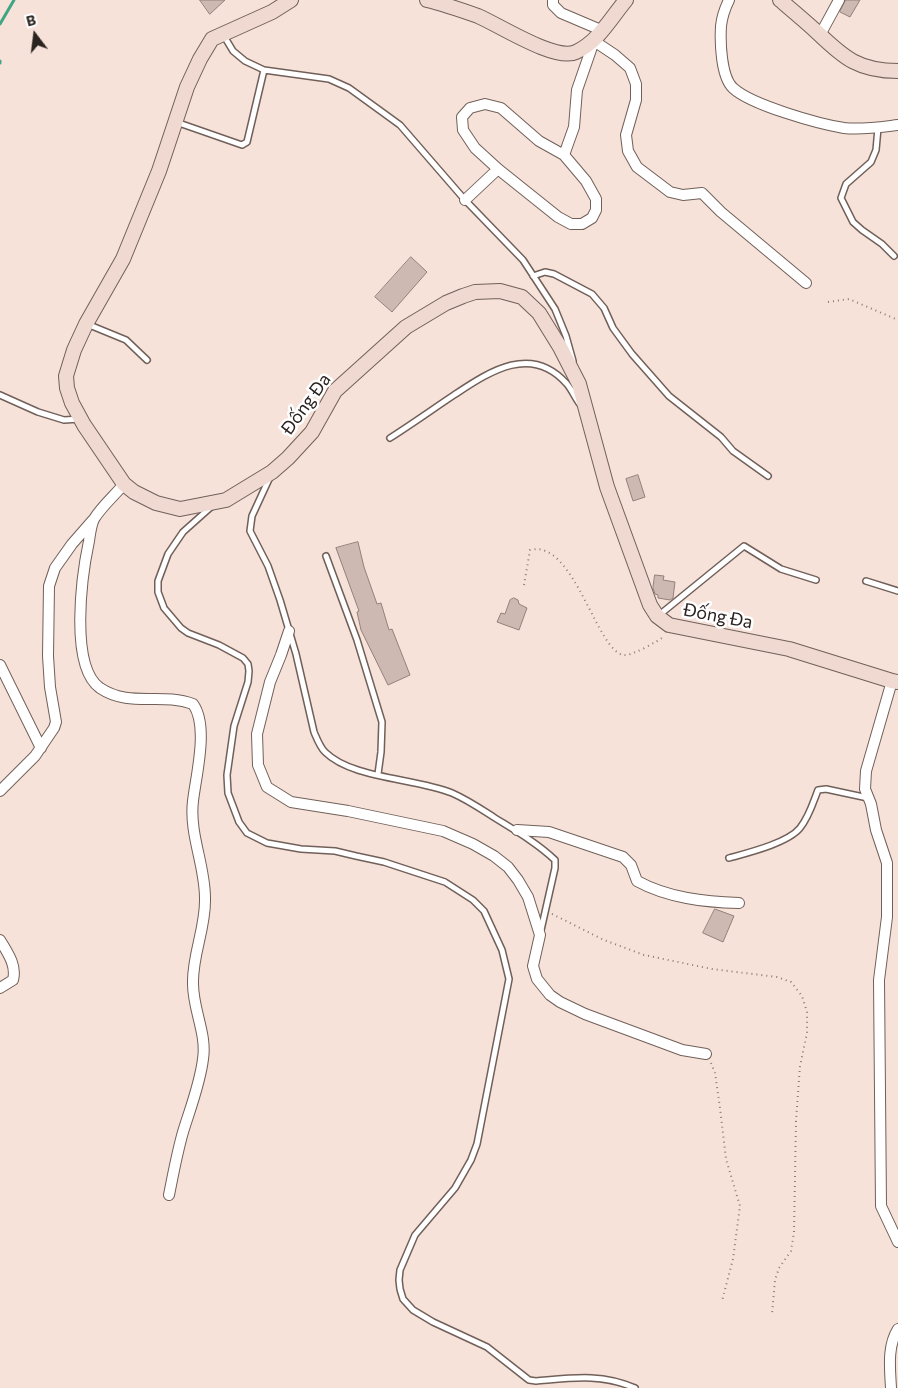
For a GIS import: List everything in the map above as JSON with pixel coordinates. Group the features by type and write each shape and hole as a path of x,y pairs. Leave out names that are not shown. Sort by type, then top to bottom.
{"street":[{"name":"Đống Đa","path":"290,0 272,12 212,38 187,87 159,171 123,259 86,324 74,350 66,376 67,388 72,403 124,484 134,492 156,503 180,509 226,500 272,472 312,432 335,390 406,327 446,303 475,292 500,291 522,297 539,313 579,384 607,487 650,604 657,616 669,625 789,649 895,681"},
{"path":"427,0 480,17 532,43 566,55 575,53 597,36 626,0"},
{"path":"553,0 553,5 561,13 597,36 630,68 636,84 636,100 626,135 628,151 637,167 670,192 683,195 702,193 721,212 806,283"},
{"path":"729,0 721,25 722,50 725,77 733,88 751,100 825,124 845,128 878,128 898,125"},
{"path":"780,0 829,45 857,64 876,70 898,71"},
{"path":"820,35 839,0"},
{"path":"564,155 574,127 577,90 597,36"},
{"path":"485,104 501,108 539,141 564,155 586,181 596,199 596,210 592,218 582,224 571,224 558,217 498,169 475,148 463,130 462,117 470,108 485,104"},
{"path":"465,200 498,169"},
{"path":"0,791 35,756 56,722 50,687 48,656 49,586 55,568 72,544 124,484"},
{"path":"94,520 80,590 82,640 85,662 91,678 101,688 122,698 134,700 160,698 180,700 192,704 197,711 200,729 200,752 192,815 206,900 204,923 192,983 198,1022 204,1042 204,1052 193,1102 182,1134 169,1196"},
{"path":"289,631 270,682 257,734 258,765 267,787 291,802 348,811 443,831 474,844 494,856 508,867 528,897 540,934 533,966 537,979 560,1002 585,1014 682,1050 706,1054"},
{"path":"0,665 41,748"},
{"path":"895,681 866,770 866,789 876,830 887,863 887,917 879,980 881,1206 898,1242"},
{"path":"516,830 549,832 623,857 631,865 637,881 667,894 710,902 739,902"},
{"path":"0,940 14,966 14,975 13,980 0,988"},
{"path":"891,1388 890,1360 893,1336 898,1329"}],"lane":[{"path":"223,33 233,51 245,61 264,70 329,79 356,92 400,125 465,200 523,260 555,309 572,355 579,384"},
{"path":"176,121 208,132 229,142 242,145 247,142 264,70"},
{"path":"878,128 876,150 871,162 846,184 841,198 853,222 882,244 894,256"},
{"path":"533,276 546,272 592,294 604,308 613,328 632,354 669,396 721,437 732,451 768,476"},
{"path":"86,324 126,340 147,360"},
{"path":"390,438 488,373 518,364 534,364 560,378 568,386 588,419"},
{"path":"0,395 38,412 64,420 81,419"},
{"path":"272,472 252,516 250,531 268,566 289,631 314,732 319,744 325,752 348,767 452,794 474,804 516,830 555,860 555,868 540,934"},
{"path":"218,502 182,532 168,554 162,568 158,581 158,592 164,608 181,628 188,633 219,645 243,658 248,664 250,671 234,726 228,775 228,793 239,822 247,833 267,843 301,850 335,851 384,862 444,882 473,900 484,911 502,950 509,979 477,1144 471,1160 458,1183 423,1224 408,1248 400,1270 399,1280 403,1300 412,1310 433,1322 487,1347 529,1380 601,1378 614,1380 635,1388"},
{"path":"657,616 744,546 781,569 816,580"},
{"path":"326,556 357,640 382,722 382,752 378,774"},
{"path":"866,581 898,591"},
{"path":"729,858 756,851 799,830 807,818 818,790 826,788 868,798"}],"path":[{"path":"828,302 849,299 898,320"},
{"path":"524,585 530,550 535,548 550,554 571,575 605,637 616,652 622,655 631,654 664,637 673,626"},
{"path":"545,911 604,940 644,955 712,969 777,977 791,982 802,996 807,1012 807,1033 800,1066 796,1121 794,1232 791,1251 779,1268 775,1280 772,1314"},
{"path":"706,1054 711,1061 715,1073 726,1159 740,1206 733,1259 722,1301"}],"building":[{"path":"200,0 225,0 210,14"},
{"path":"846,0 860,0 850,17 840,12"},
{"path":"411,257 427,272 392,312 375,297"},
{"path":"638,475 645,497 633,501 626,479"},
{"path":"358,542 364,567 377,604 381,603 389,630 392,629 410,675 388,685 361,630 357,612 359,611 336,548"},
{"path":"655,575 664,576 663,580 675,582 673,598 670,600 658,598 653,588"},
{"path":"514,598 518,600 519,604 527,608 519,630 497,622 501,613 505,614 510,600"},
{"path":"715,909 734,916 723,942 703,933"}],"waterway":[{"path":"0,24 14,0"}]}
